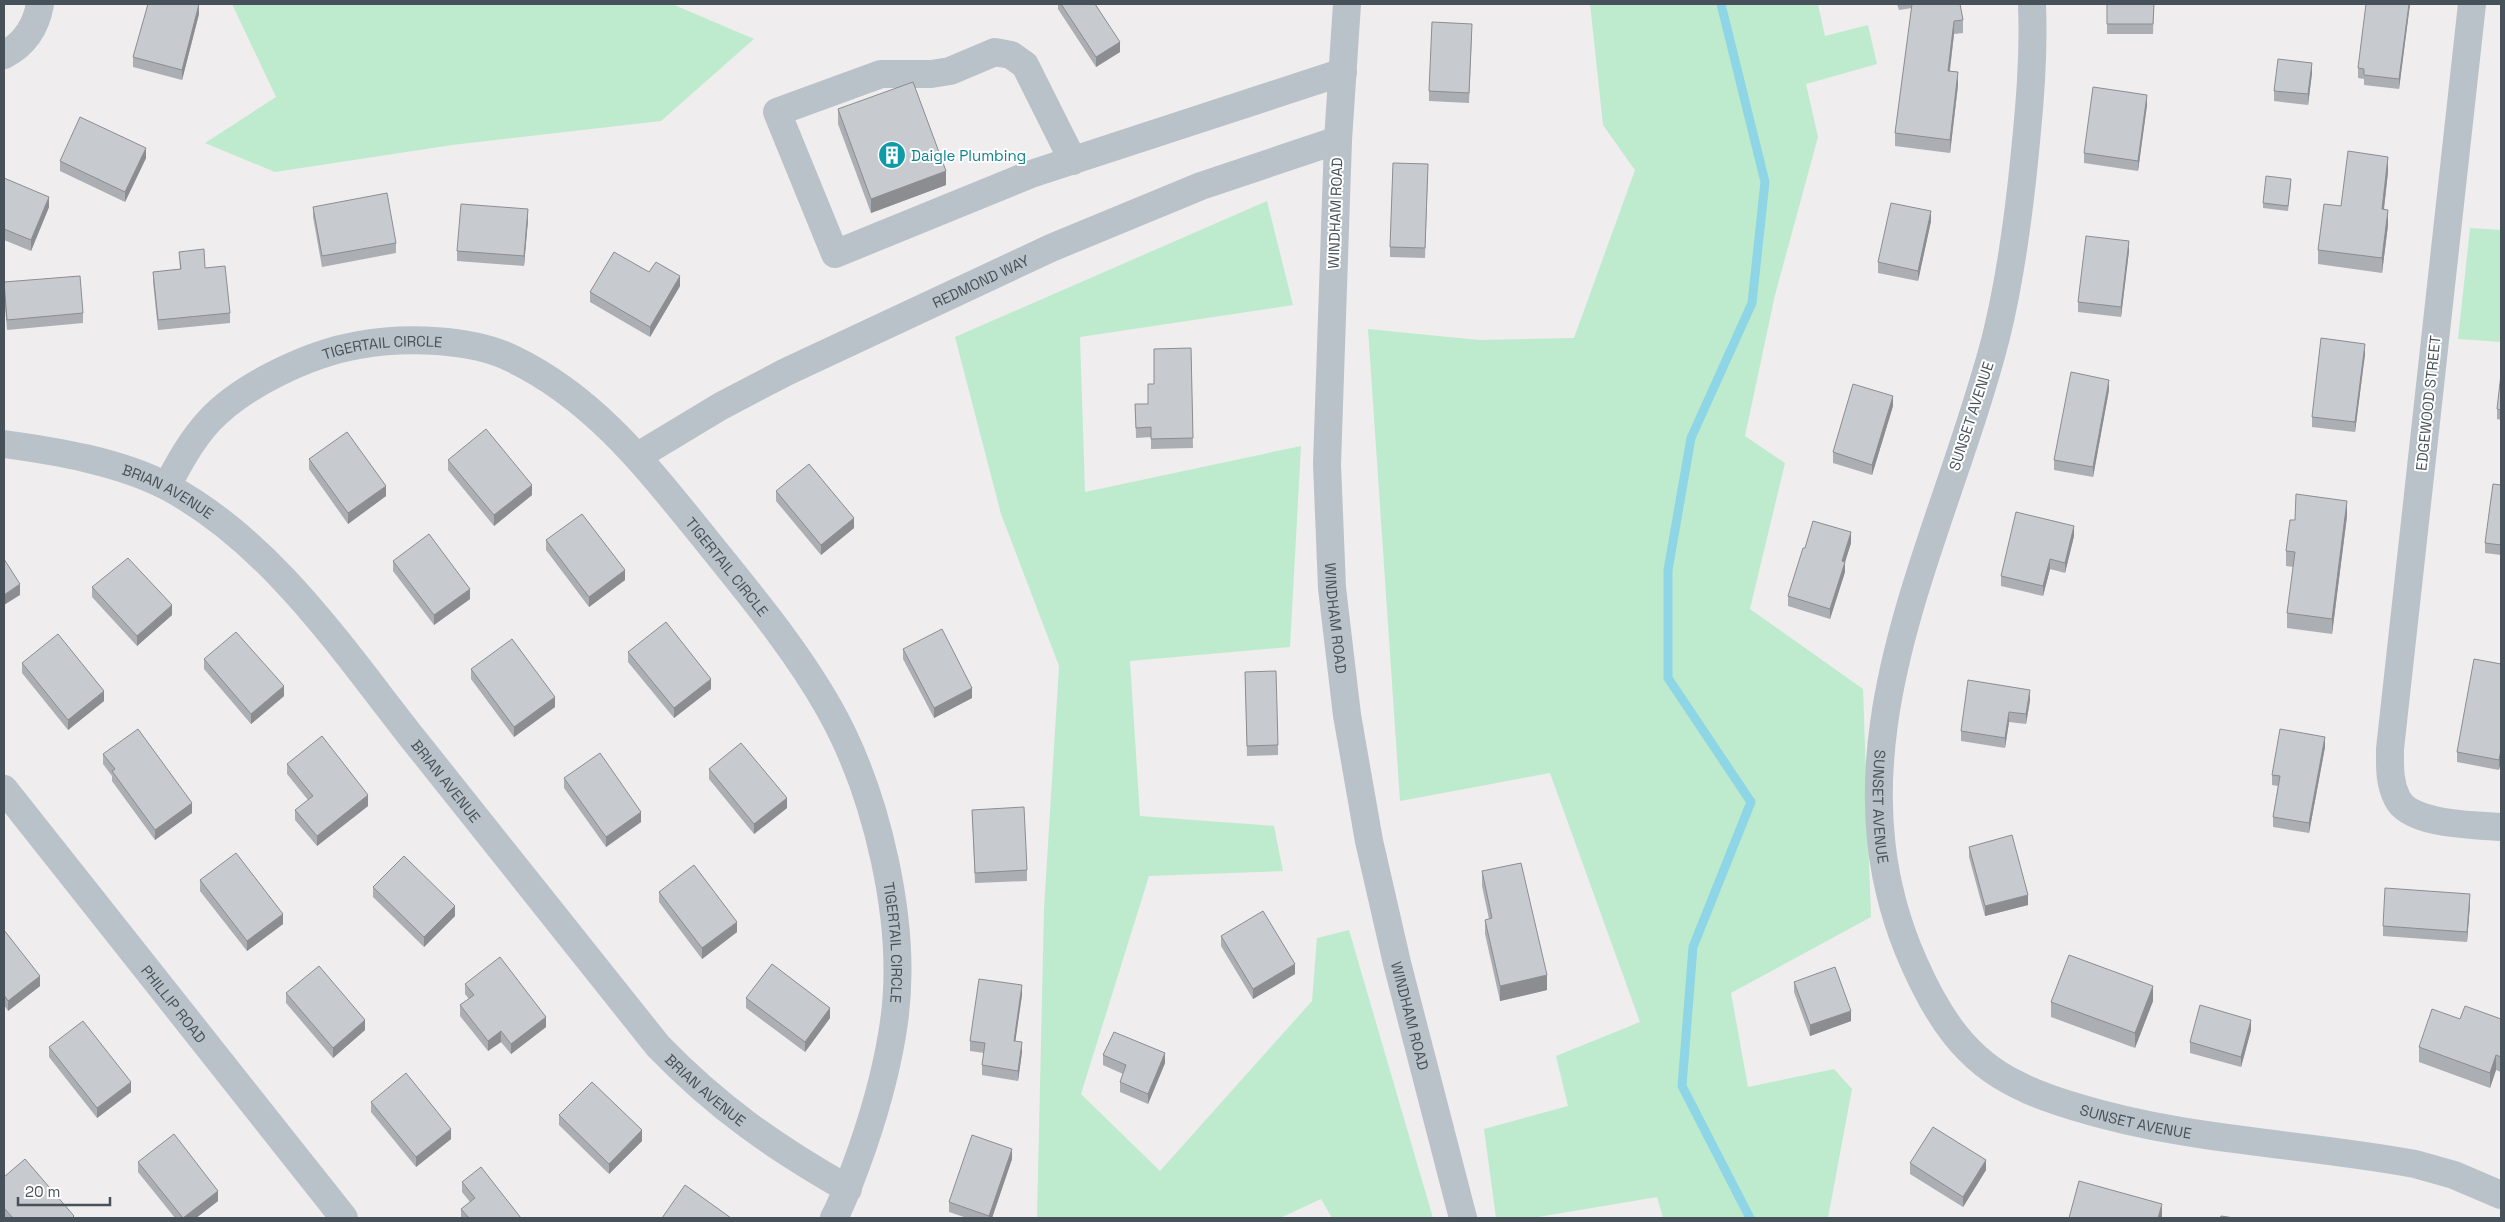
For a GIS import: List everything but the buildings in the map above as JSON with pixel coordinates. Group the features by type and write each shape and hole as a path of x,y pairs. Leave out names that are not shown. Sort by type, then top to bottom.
{"street":[{"path":"4,55 23,42 38,16 40,4"},
{"name":"WINDHAM ROAD","path":"1347,4 1338,140 1327,464 1332,588 1347,715 1369,841 1397,963 1463,1218"},
{"name":"SUNSET AVENUE","path":"2032,4 2033,63 2023,177 2004,302 1985,376 1895,658 1880,738 1877,795 1882,856 1888,888 1906,946 1935,1007 1951,1032 1987,1066 2013,1084 2044,1097 2136,1124 2415,1164 2454,1175 2501,1195"},
{"name":"EDGEWOOD STREET","path":"2472,4 2390,749 2390,779 2397,800 2418,817 2501,827"},
{"path":"1073,161 1025,64 1011,55 995,52 950,71 931,74 881,74 777,112 835,254 1031,174 1073,161 1342,72"},
{"name":"REDMOND WAY","path":"638,456 721,406 786,372 1042,252 1200,186 1338,140"},
{"name":"TIGERTAIL CIRCLE","path":"167,486 184,453 205,426 238,397 293,367 322,354 359,345 399,341 438,341 473,346 510,357 572,394 601,419 638,456 764,612 804,667 847,742 863,778 875,818 894,920 898,974 895,1020 884,1084 848,1189 834,1218"},
{"name":"BRIAN AVENUE","path":"4,444 37,448 90,460 167,486 202,508 247,543 320,622 646,1030 676,1064 693,1082 748,1126 799,1161 848,1189"},
{"name":"PHILLIP ROAD","path":"4,789 344,1218"}],"green space":[{"path":"232,4 672,4 754,39 661,121 452,145 275,172 205,143 276,97"},
{"path":"1590,4 1818,4 1825,36 1868,25 1877,64 1806,84 1818,137 1775,295 1745,436 1785,463 1750,609 1863,689 1871,917 1731,993 1748,1087 1834,1069 1852,1089 1828,1218 1663,1218 1657,1197 1532,1218 1496,1218 1484,1129 1568,1106 1556,1056 1640,1022 1550,773 1400,801 1368,329 1479,340 1574,338 1635,170 1603,125"},
{"path":"1267,201 1293,305 1080,337 1085,492 1301,446 1290,647 1130,661 1140,816 1274,826 1283,871 1149,876 1081,1094 1160,1171 1312,1001 1317,938 1349,930 1433,1218 1332,1218 1321,1199 1280,1218 1037,1218 1044,909 1059,666 1001,514 955,337"},
{"path":"2470,228 2501,230 2501,342 2458,339"}],"waterway":[{"path":"1721,4 1765,182 1752,303 1691,438 1668,570 1668,678 1751,802 1693,947 1682,1086 1750,1218"}],"place":[{"name":"Daigle Plumbing","path":"892,155"}]}
